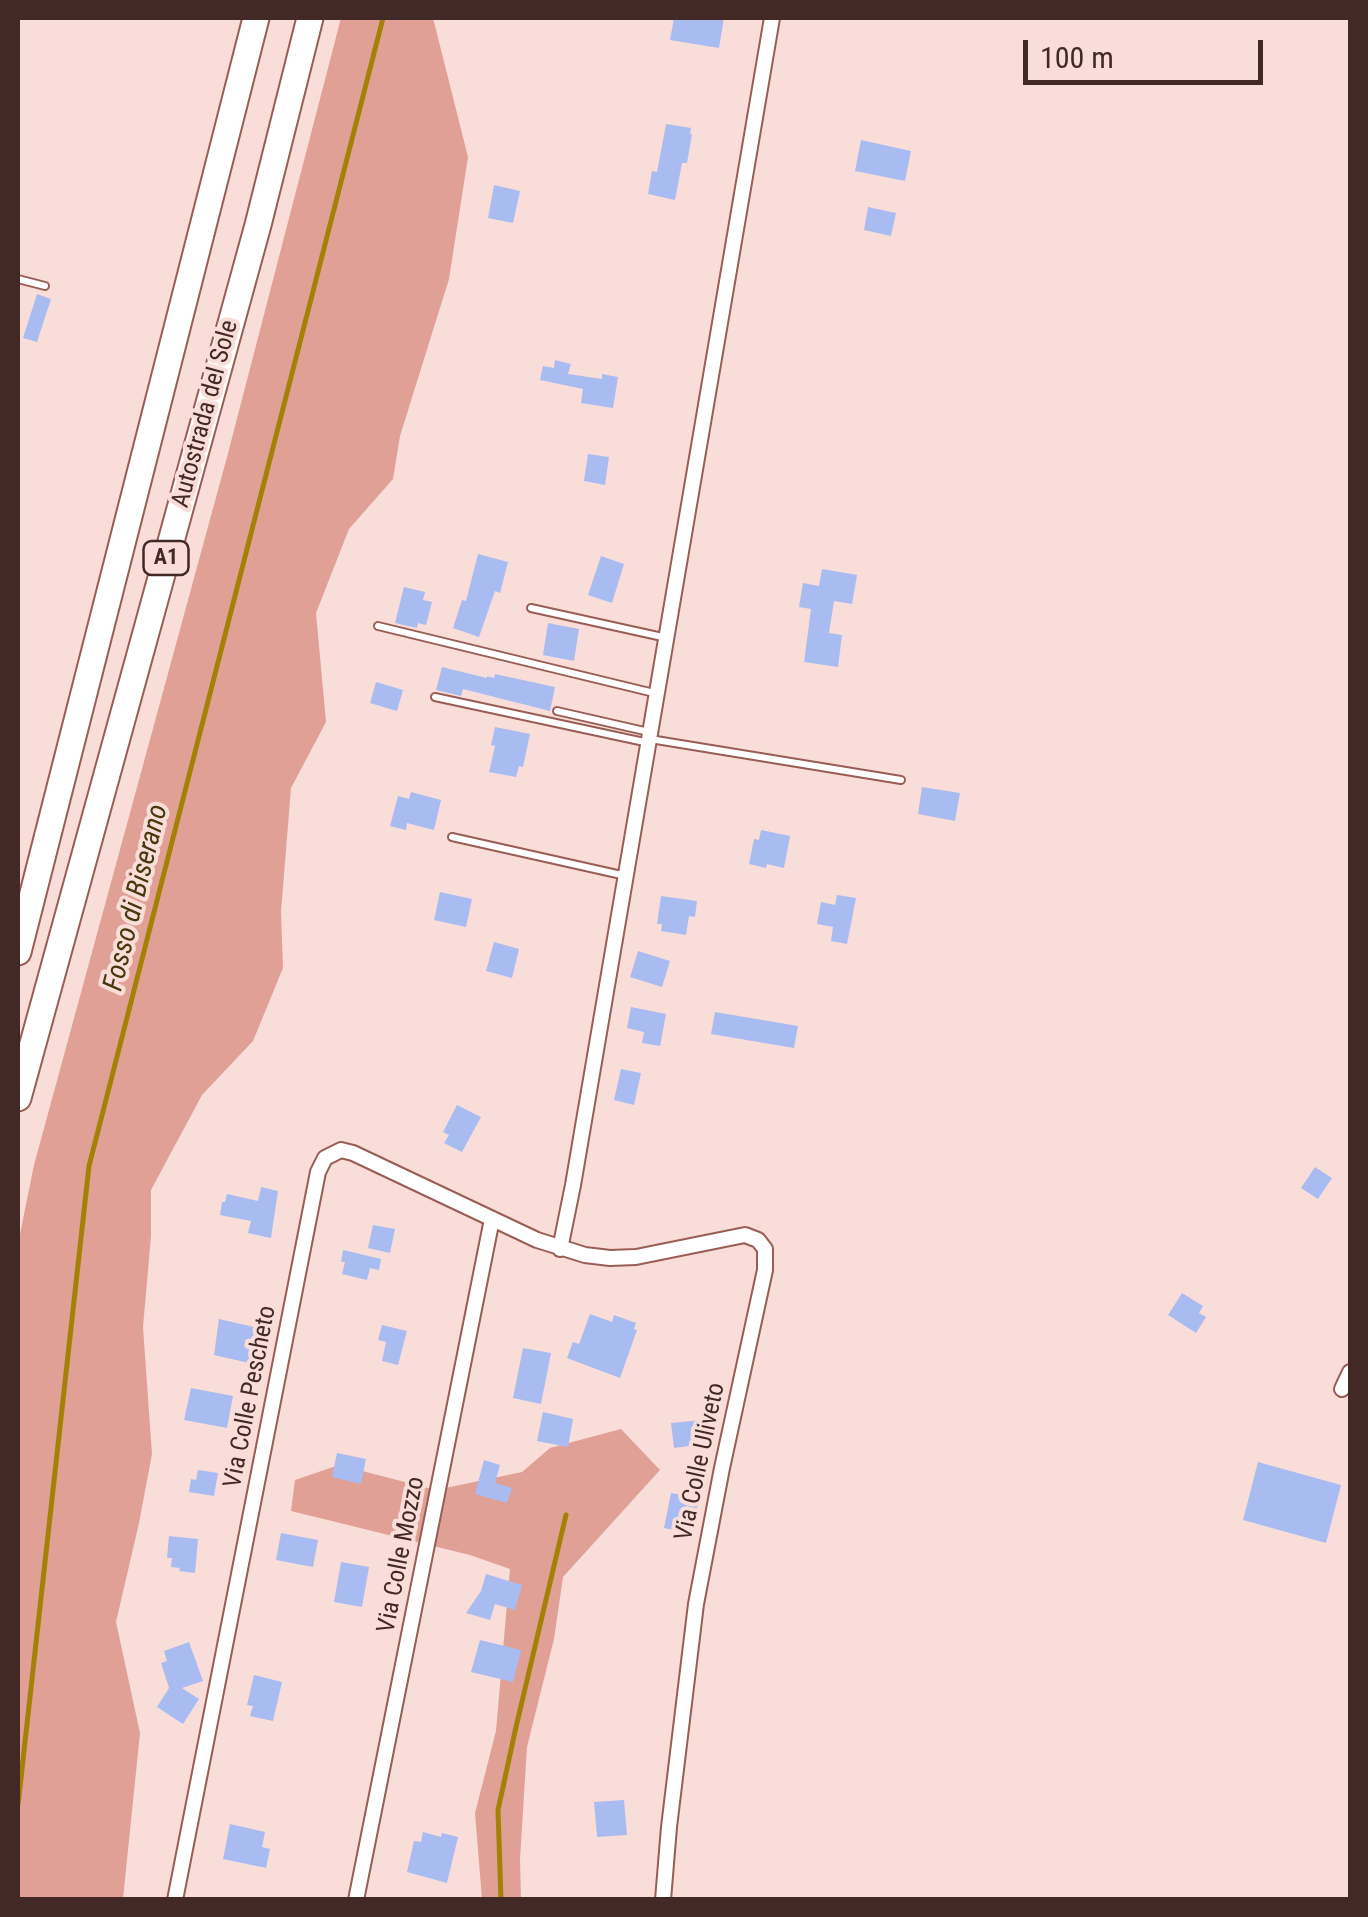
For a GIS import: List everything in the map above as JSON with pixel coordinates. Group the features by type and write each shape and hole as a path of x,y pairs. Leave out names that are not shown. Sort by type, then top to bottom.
{"highway":[{"name":"Autostrada del Sole","path":"18,952 256,18"},
{"name":"Autostrada del Sole","path":"18,1098 258,225 310,18"}],"street":[{"path":"560,1249 574,1186 772,18"},
{"name":"Via Colle Pescheto","path":"175,1900 320,1167 329,1154 348,1151 560,1249"},
{"name":"Via Colle Mozzo","path":"356,1900 492,1219"},
{"name":"Via Colle Uliveto","path":"560,1249 598,1258 636,1257 745,1234 762,1244 766,1256 696,1604 663,1900"},
{"path":"1342,1389 1350,1372"}],"lane":[{"path":"18,280 45,286"},
{"path":"531,608 667,638"},
{"path":"378,626 657,693"},
{"path":"435,698 900,780"},
{"path":"558,711 650,738"},
{"path":"452,836 626,876"}],"shaded area":[{"path":"341,18 433,18 468,157 449,279 400,436 393,479 349,529 316,613 326,722 291,788 281,912 283,968 253,1041 202,1095 151,1190 143,1327 152,1454 116,1622 140,1733 123,1899 18,1899 18,1244 34,1165 227,457"},
{"path":"621,1429 660,1470 563,1577 554,1639 527,1747 521,1899 482,1899 475,1813 496,1731 510,1569 470,1555 291,1511 295,1480 339,1465 436,1490 522,1472 550,1448"}],"building":[{"path":"674,18 724,18 719,48 670,40"},
{"path":"666,124 691,128 692,134 675,200 648,194 652,171 657,172"},
{"path":"861,140 911,151 905,181 855,171"},
{"path":"494,185 520,191 513,223 488,218"},
{"path":"868,207 896,213 891,236 864,230"},
{"path":"37,294 51,299 37,342 23,338"},
{"path":"555,360 571,364 568,374 618,377 613,408 581,403 583,389 540,380 543,366 554,368"},
{"path":"588,454 609,457 605,485 584,481"},
{"path":"478,554 508,562 500,593 495,591 479,637 453,628 462,600 466,601"},
{"path":"601,556 624,564 612,603 588,595"},
{"path":"822,569 857,575 852,604 834,601 829,633 842,635 838,667 804,662 811,609 799,607 803,583 819,586"},
{"path":"404,587 425,592 423,600 432,602 426,625 418,623 417,628 395,623"},
{"path":"548,623 579,629 574,661 543,655"},
{"path":"442,667 555,687 550,711 463,689 461,696 436,690"},
{"path":"376,682 403,690 397,711 370,703"},
{"path":"495,727 530,734 523,767 519,766 516,777 489,772"},
{"path":"922,787 960,793 955,821 918,814"},
{"path":"411,792 441,800 434,830 407,823 406,830 390,826 398,796 409,799"},
{"path":"761,830 790,836 784,868 749,864 754,839 759,840"},
{"path":"440,892 472,899 466,927 434,920"},
{"path":"837,895 856,898 847,944 831,941 833,927 817,924 821,902 835,905"},
{"path":"661,896 697,901 695,917 689,916 686,935 661,931 662,924 657,924"},
{"path":"494,942 519,949 512,978 486,971"},
{"path":"638,951 670,961 662,987 630,977"},
{"path":"631,1007 666,1014 660,1046 642,1043 644,1032 627,1028"},
{"path":"715,1012 798,1026 794,1048 711,1034"},
{"path":"621,1069 641,1073 634,1105 614,1100"},
{"path":"457,1105 481,1117 462,1152 444,1143 449,1135 443,1132"},
{"path":"1315,1167 1332,1178 1318,1199 1301,1188"},
{"path":"261,1187 278,1191 271,1238 248,1233 251,1221 220,1215 227,1194 258,1201"},
{"path":"373,1225 395,1229 390,1253 368,1248"},
{"path":"343,1250 381,1259 379,1270 370,1268 367,1280 342,1274"},
{"path":"1182,1293 1203,1306 1199,1313 1206,1317 1196,1333 1168,1315"},
{"path":"257,1314 270,1317 258,1365 214,1355 219,1319 254,1327"},
{"path":"590,1314 612,1322 614,1315 636,1323 620,1378 567,1358 573,1342 579,1344"},
{"path":"382,1325 407,1331 398,1365 382,1361 386,1342 378,1340"},
{"path":"523,1348 551,1353 541,1404 513,1398"},
{"path":"191,1388 233,1396 227,1428 184,1420"},
{"path":"543,1412 573,1419 568,1447 537,1441"},
{"path":"702,1420 705,1444 674,1448 671,1423"},
{"path":"337,1453 366,1459 361,1484 332,1477"},
{"path":"484,1460 500,1465 495,1483 512,1488 507,1503 475,1494"},
{"path":"1258,1462 1341,1485 1326,1543 1243,1520"},
{"path":"198,1470 218,1473 214,1496 189,1492 191,1479 196,1480"},
{"path":"671,1493 699,1498 692,1533 664,1528"},
{"path":"281,1533 318,1540 313,1567 276,1560"},
{"path":"169,1536 198,1539 195,1573 171,1567 172,1558 167,1558"},
{"path":"341,1562 369,1567 362,1607 334,1602"},
{"path":"486,1574 522,1585 515,1610 495,1604 490,1620 466,1613 481,1591"},
{"path":"480,1640 521,1650 513,1682 471,1672"},
{"path":"189,1642 203,1681 182,1688 199,1699 183,1724 157,1707 169,1688 161,1663 167,1661 164,1651"},
{"path":"254,1675 282,1682 273,1721 250,1716 253,1706 247,1705"},
{"path":"624,1800 627,1835 597,1837 594,1802"},
{"path":"230,1824 265,1832 262,1847 270,1849 266,1868 223,1859"},
{"path":"423,1832 458,1837 447,1883 407,1872 414,1841 421,1842"}],"waterway":[{"name":"Fosso di Biserano","path":"18,1805 89,1166 383,18"},
{"path":"501,1900 498,1810 566,1515"}]}
